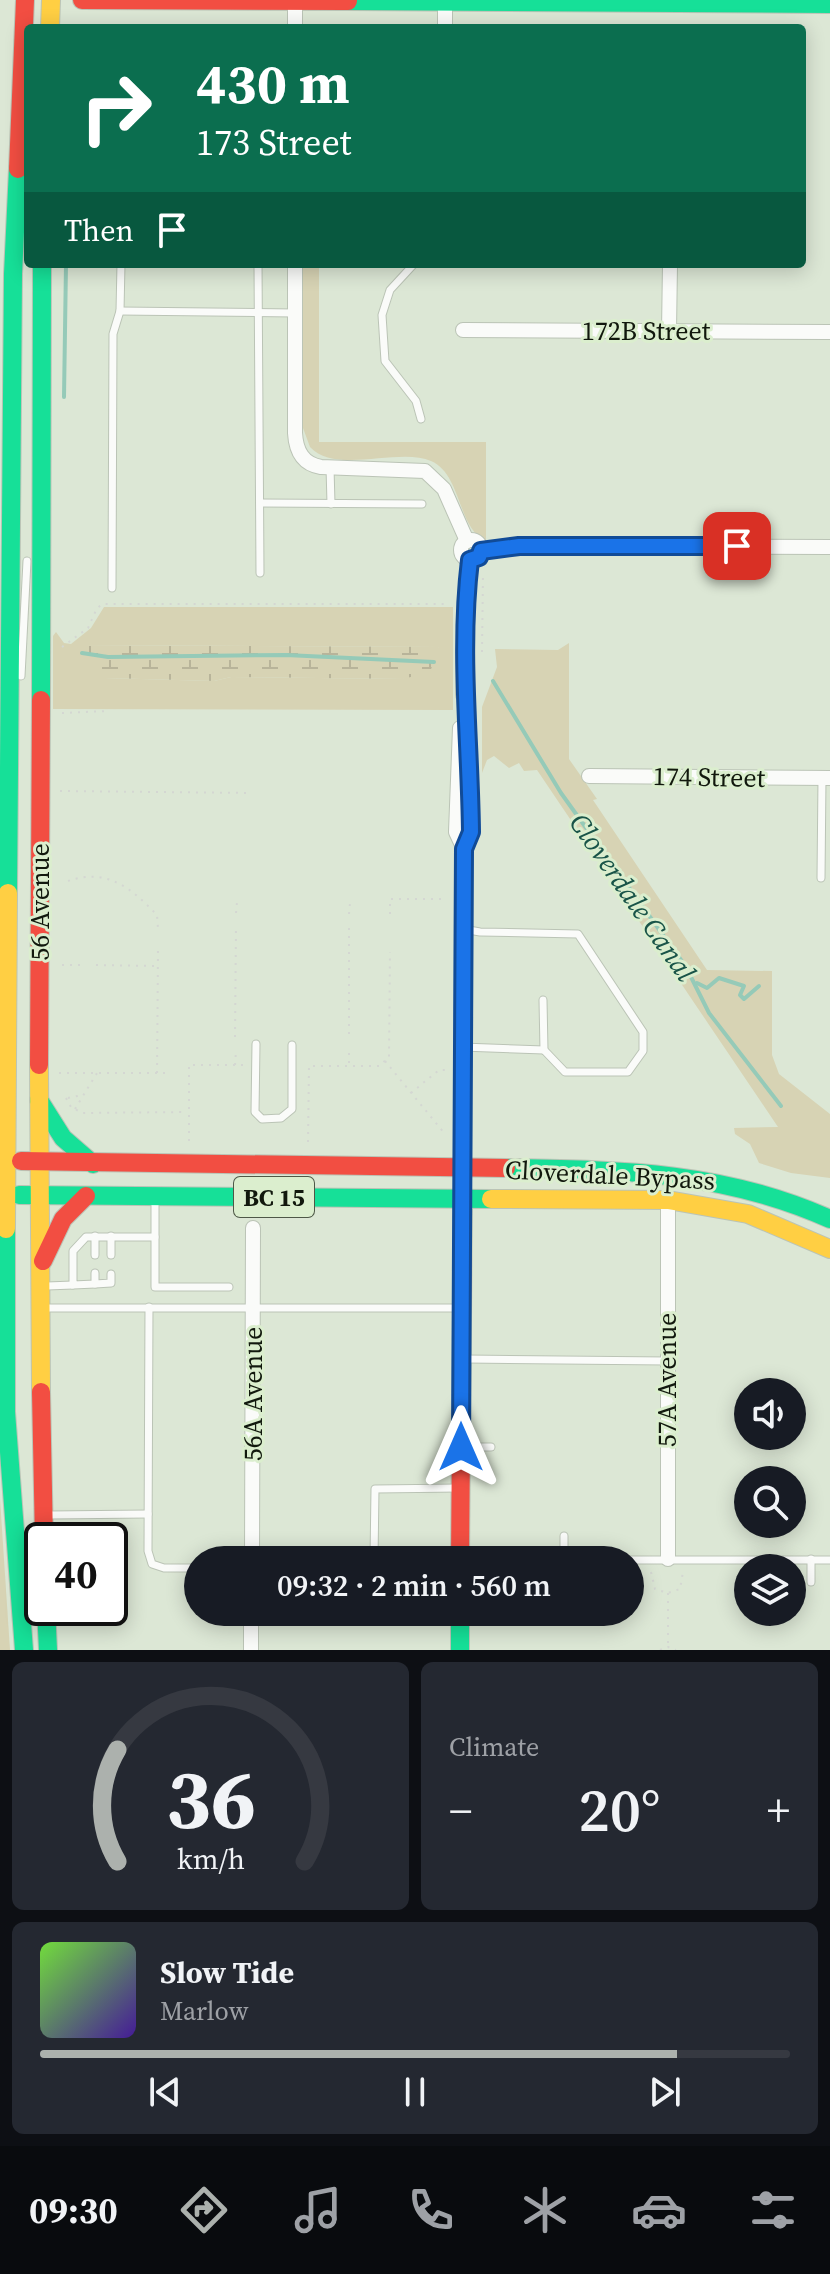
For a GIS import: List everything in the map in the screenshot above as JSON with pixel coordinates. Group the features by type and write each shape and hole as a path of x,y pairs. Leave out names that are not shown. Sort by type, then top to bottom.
{"main road":[{"name":"56 Avenue","path":"24,1650 6,1412 3,1098 11,697 13,274 25,0"},
{"path":"50,24 51,0"},
{"path":"82,0 830,4"},
{"name":"56 Avenue","path":"42,268 33,545 41,744 47,1100 38,1161 43,1522"},
{"path":"47,1100 63,1138 93,1164"},
{"name":"Cloverdale Bypass","path":"3,1160 630,1172 721,1181 773,1194 830,1219"},
{"name":"Cloverdale Bypass","path":"3,1195 668,1200 748,1214 830,1249"},
{"path":"39,1277 63,1219 86,1196"},
{"path":"460,1546 463,1197"},
{"path":"47,1626 48,1650"},
{"path":"460,1626 460,1650"}],"street":[{"path":"445,1 445,24"},
{"path":"295,3 295,24"},
{"path":"295,268 296,444 300,454 313,466 405,468 433,475 444,489 467,541 478,542 478,559 465,594 464,688 456,832 464,849 463,1197"},
{"path":"669,331 670,268"},
{"name":"172B Street","path":"463,330 830,332"},
{"path":"478,559 519,546 830,547"},
{"name":"174 Street","path":"589,776 826,778"},
{"name":"57A Avenue","path":"668,1200 668,1559"},
{"name":"56A Avenue","path":"252,1546 253,1228"},
{"path":"251,1626 251,1650"}],"lane":[{"path":"112,588 113,334 120,311 121,268"},
{"path":"258,268 260,573"},
{"path":"410,268 390,290 382,315 385,361 416,401 421,419"},
{"path":"120,311 295,313"},
{"path":"330,467 331,504"},
{"path":"260,503 422,504"},
{"path":"11,697 24,665 33,545"},
{"path":"31,717 41,744"},
{"path":"821,878 826,778"},
{"path":"463,929 578,934 643,1032 643,1051 628,1072 565,1072 544,1050 543,1000"},
{"path":"256,1044 255,1112 262,1119 281,1118 292,1109 292,1045"},
{"path":"462,1047 544,1050"},
{"path":"155,1196 155,1287 229,1287"},
{"path":"95,1236 95,1255"},
{"path":"111,1236 111,1255"},
{"path":"73,1285 73,1251 86,1237 155,1237"},
{"path":"95,1273 95,1284"},
{"path":"39,1277 73,1285 111,1283 111,1274"},
{"path":"149,1307 148,1551 152,1564 164,1568 184,1568"},
{"path":"39,1309 461,1308"},
{"path":"462,1359 667,1361"},
{"path":"461,1447 491,1447"},
{"path":"374,1546 375,1489 461,1488"},
{"path":"43,1515 148,1514"},
{"path":"564,1536 564,1546"},
{"path":"644,1559 830,1560"},
{"path":"811,1559 811,1582"}],"path":[{"path":"478,559 482,652"},
{"path":"58,649 88,628 97,608 103,604 448,604"},
{"path":"58,713 108,711"},
{"path":"58,791 251,793"},
{"path":"68,881 100,878 124,884 157,915 158,929"},
{"path":"390,914 390,899 446,899"},
{"path":"236,913 237,902"},
{"path":"349,914 350,903"},
{"path":"235,1037 236,926"},
{"path":"349,928 349,1038"},
{"path":"157,1073 158,949"},
{"path":"308,1143 309,1066 379,1066 389,1057 390,952"},
{"path":"62,965 82,965"},
{"path":"96,965 158,966"},
{"path":"235,1065 236,1052"},
{"path":"349,1053 349,1066"},
{"path":"385,1061 445,1134"},
{"path":"189,1141 189,1065 251,1065"},
{"path":"411,1093 439,1070 446,1070"},
{"path":"53,1073 170,1073"},
{"path":"70,1117 97,1073"},
{"path":"47,1100 84,1094"},
{"path":"66,1098 74,1110 86,1113 189,1112"},
{"path":"651,1572 655,1589 668,1593 680,1589 683,1572"},
{"path":"668,1593 668,1647"},
{"path":"660,1650 668,1647 676,1650"}],"green space":[{"path":"303,268 319,268 319,442 486,442 486,540 470,526 449,478 431,461 402,457 335,459 321,455 310,447 303,428"},
{"path":"104,607 453,607 453,710 53,709 53,636 56,632 64,643 71,644 91,628","holes":["83,645 439,647 403,679 231,677 214,681 105,678"]},
{"path":"569,643 569,759 707,970 772,971 772,1055 779,1074 830,1114 830,1178 791,1173 759,1163 750,1144 735,1134 734,1128 778,1127 537,770 524,771 519,763 509,768 494,756 487,760 482,773 482,707 497,667 495,649 558,650"},
{"path":"83,645 439,647 430,672 403,679 231,677 214,681 104,678 98,669 83,665"},
{"path":"0,1499 10,1650 0,1650"}],"waterway":[{"name":"Cloverdale Canal","path":"64,397 66,268"},
{"name":"Cloverdale Canal","path":"82,653 108,657 286,655 434,662"},
{"name":"Cloverdale Canal","path":"493,681 561,793 686,967 709,1013 781,1106"},
{"path":"697,983 707,988 719,978 744,986 740,995 744,999 759,986"}],"traffic: fast":[{"path":"348,1 830,4"},
{"path":"8,893 13,274 18,169"},
{"path":"41,700 42,268"},
{"path":"39,1100 63,1138 93,1164"},
{"path":"506,1168 631,1172 711,1182 790,1203 830,1219"},
{"path":"19,1195 491,1199"},
{"path":"6,1229 6,1412 24,1650"},
{"path":"47,1626 48,1650"},
{"path":"460,1626 460,1650"}],"traffic: slow":[{"path":"50,24 51,0"},
{"path":"6,1229 8,893"},
{"path":"39,1065 41,1392"},
{"path":"491,1199 668,1200 748,1214 830,1249"}],"traffic: jam":[{"path":"24,24 25,0"},
{"path":"82,0 348,1"},
{"path":"18,169 24,24"},
{"path":"39,1065 41,700"},
{"path":"21,1161 506,1168"},
{"path":"43,1261 63,1219 86,1196"},
{"path":"460,1546 463,1197"},
{"path":"41,1392 44,1522"}],"route":[{"path":"461,1447 463,907 464,849 471,832 464,652 465,594 470,560 479,557 481,551 519,546 737,546"}]}
